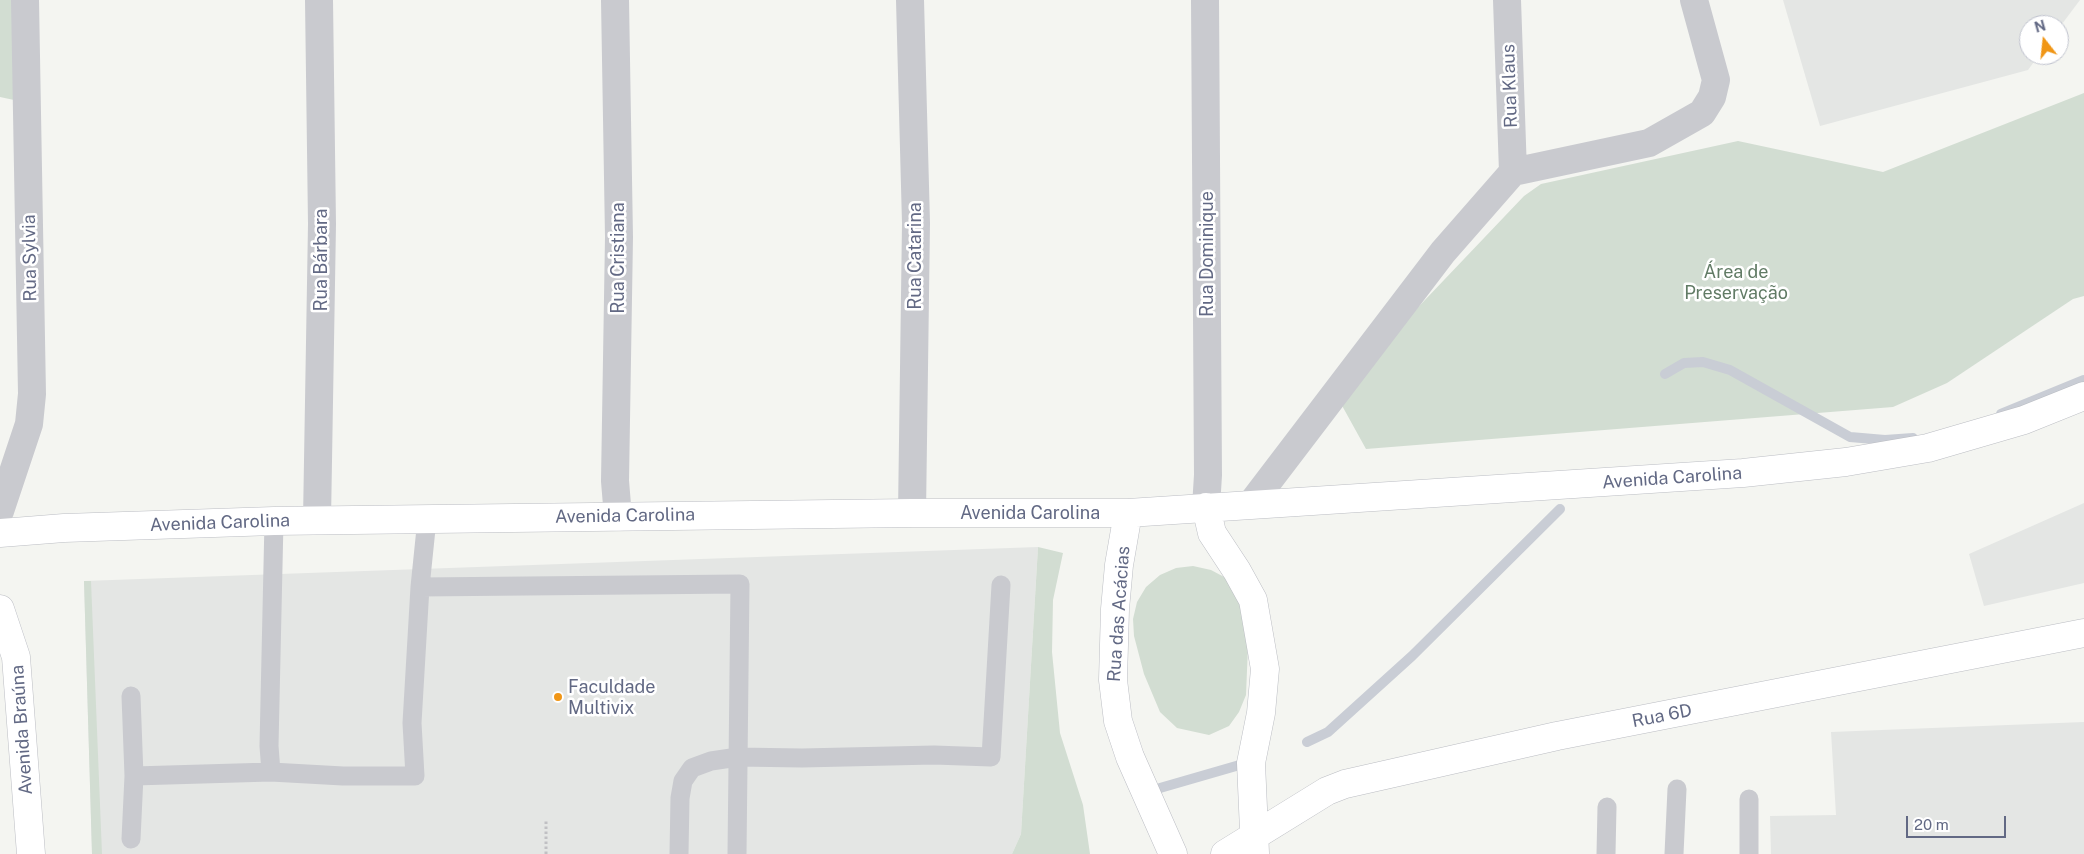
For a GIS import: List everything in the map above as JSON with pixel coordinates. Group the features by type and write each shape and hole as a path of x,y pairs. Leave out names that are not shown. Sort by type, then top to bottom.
{"street":[{"name":"Rua Sylvia","path":"0,511 29,424 32,394 25,0"},
{"name":"Rua Bárbara","path":"317,520 322,224 319,0"},
{"name":"Rua Cristiana","path":"615,0 619,237 615,481 618,517"},
{"name":"Rua Catarina","path":"910,0 916,223 912,513"},
{"name":"Rua Dominique","path":"1206,0 1208,456 1206,507"},
{"name":"Rua Klaus","path":"1507,0 1513,172"},
{"path":"1251,504 1443,252 1513,172 1649,143 1702,112 1712,98 1716,80 1694,0"},
{"name":"Avenida Carolina","path":"0,533 64,528 317,520 912,513 1128,513 1743,473 1846,462 1928,448 2024,420 2084,396"},
{"path":"1206,507 1212,533 1237,571 1252,600 1265,668 1261,713 1252,763 1254,846"},
{"name":"Rua das Acácias","path":"1128,513 1119,565 1116,609 1113,680 1117,713 1130,757 1173,854"},
{"name":"Avenida Braúna","path":"0,609 16,657 31,854"},
{"name":"Rua 6D","path":"1225,854 1254,846 1327,791 1344,784 1557,736 2084,634"}],"lane":[{"path":"134,776 271,772 343,776 415,776 412,723 420,587 427,519"},
{"path":"271,772 269,746 274,521"},
{"path":"420,587 740,584 737,854"},
{"path":"679,854 680,798 683,781 692,768 711,761 738,757 934,756 991,758 1001,585"},
{"path":"131,696 134,776 132,839"},
{"path":"1674,854 1677,789"},
{"path":"1748,854 1749,799"},
{"path":"1606,854 1607,807"}],"path":[{"path":"546,820 546,854"}],"shaded area":[{"path":"1783,0 2080,0 2069,15 2019,15 2019,65 2032,65 2028,70 1820,126"},
{"path":"2084,503 2084,583 1984,606 1969,554"},
{"name":"Faculdade Multivix","path":"1038,547 1021,834 1012,854 92,854 84,581"},
{"path":"2084,722 2084,854 1771,854 1770,816 1836,815 1831,732"}],"green space":[{"path":"0,0 12,0 14,100 0,97"},
{"name":"Área de Preservação","path":"2084,93 2084,296 2073,299 1947,383 1893,407 1366,449 1340,402 1404,322 1524,196 1541,184 1738,141 1883,172"},
{"path":"1038,547 1063,553 1053,600 1052,652 1060,733 1083,805 1090,854 1012,854 1021,834"},
{"path":"1193,566 1211,570 1226,578 1238,591 1248,646 1246,695 1239,712 1229,726 1209,735 1177,728 1160,712 1144,674 1134,636 1133,619 1137,602 1146,587 1160,575 1176,568"},
{"path":"84,581 91,581 102,854 92,854"}],"waterway":[{"path":"1665,374 1684,363 1703,362 1730,370 1850,437 1885,440 1913,438"},
{"path":"2001,414 2084,380"},
{"path":"1307,742 1328,732 1412,656 1560,509"},
{"path":"1160,788 1243,764"}],"place":[{"name":"Faculdade Multivix","path":"558,697"}]}
